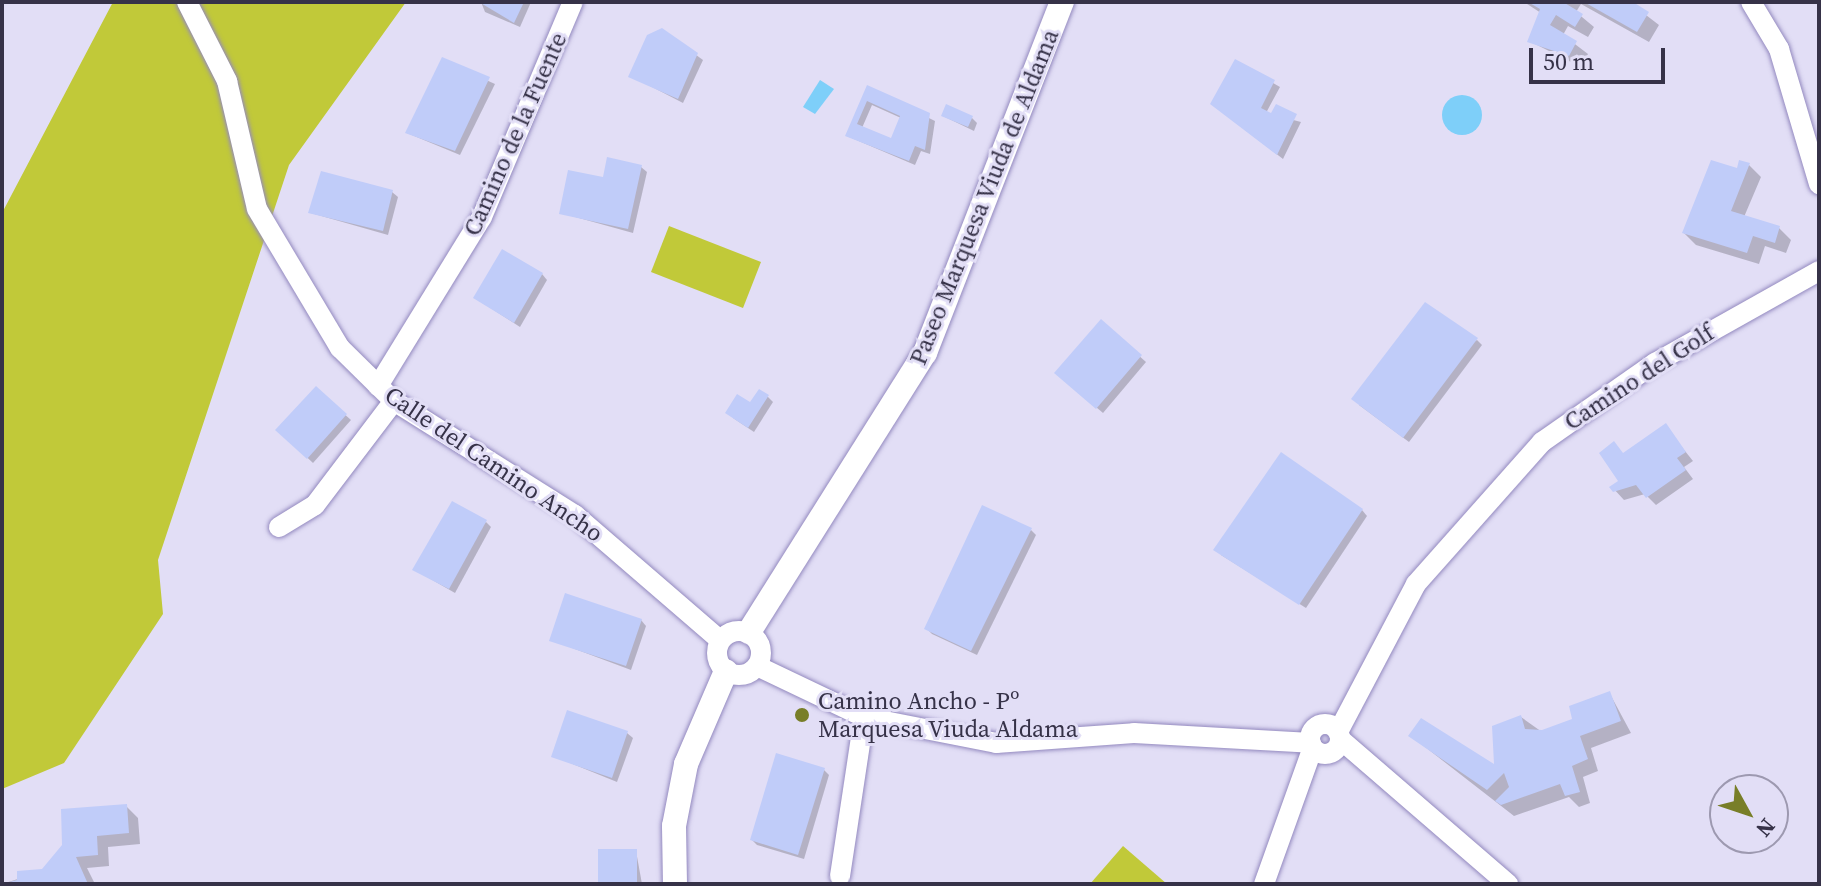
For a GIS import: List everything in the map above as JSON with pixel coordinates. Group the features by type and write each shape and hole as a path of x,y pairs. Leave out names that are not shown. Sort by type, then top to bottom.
{"street":[{"name":"Calle del Camino Ancho","path":"187,2 227,81 257,209 308,305 394,401 575,515 720,640"},
{"name":"Camino de la Fuente","path":"378,386 482,217 573,2"},
{"name":"Paseo Marquesa Viuda de Aldama","path":"749,632 925,353 1062,2"},
{"path":"1751,2 1779,49 1819,184"},
{"name":"Camino del Golf","path":"1326,740 1416,584 1489,494 1542,442 1655,363 1819,271"},
{"path":"279,527 315,505 394,401"},
{"path":"726,671 717,654 720,640 733,631 749,632 759,643 757,666"},
{"path":"726,671 742,674 757,666"},
{"path":"757,666 864,717 996,743 1134,733 1326,740 1370,767 1508,884"},
{"path":"675,884 674,826 686,764 726,671"},
{"path":"840,876 864,717"},
{"path":"1264,884 1309,771 1326,740"}],"shaded area":[{"path":"113,2 406,2 289,165 158,560 163,614 64,763 2,789 2,213"},
{"path":"669,226 761,262 743,308 651,272"},
{"path":"1123,846 1167,884 1090,884"}],"water":[{"path":"820,80 834,89 815,114 803,107"},
{"path":"1462,95 1476,101 1482,115 1476,129 1462,135 1448,129 1442,115 1448,101"}],"building":[{"path":"479,2 524,2 514,23"},
{"path":"1528,2 1563,2 1583,14 1575,27 1556,15 1550,25 1577,41 1569,56 1527,42 1540,9"},
{"path":"1584,2 1633,2 1649,12 1637,32"},
{"path":"662,28 698,53 678,99 628,77 647,35"},
{"path":"442,57 490,77 455,151 405,133"},
{"path":"1235,59 1275,80 1261,108 1271,113 1276,104 1297,114 1277,155 1210,104"},
{"path":"867,85 930,113 925,150 915,146 909,161 845,136","holes":["867,101 900,116 891,138 857,124"]},
{"path":"946,104 973,116 968,127 941,116"},
{"path":"607,157 642,165 628,229 559,214 568,170 603,177"},
{"path":"1711,160 1737,168 1739,160 1750,163 1731,211 1780,226 1775,243 1753,236 1747,253 1682,233"},
{"path":"321,171 393,190 383,231 308,213"},
{"path":"502,249 543,273 514,323 473,298"},
{"path":"1425,302 1478,338 1403,438 1351,399"},
{"path":"1101,319 1142,355 1096,409 1054,373"},
{"path":"316,386 347,414 307,459 275,430"},
{"path":"759,389 769,395 748,428 725,413 737,394 750,402"},
{"path":"1666,423 1686,452 1677,458 1686,470 1646,498 1636,485 1613,492 1609,487 1618,481 1599,453 1614,441 1623,453"},
{"path":"1281,452 1363,509 1299,605 1213,550"},
{"path":"452,501 487,520 449,589 412,570"},
{"path":"982,505 1032,528 971,651 924,629"},
{"path":"565,593 642,619 626,666 549,641"},
{"path":"1610,691 1621,721 1580,736 1588,759 1572,766 1580,792 1565,796 1560,784 1501,805 1495,801 1509,787 1504,773 1487,790 1408,736 1421,718 1494,764 1492,726 1521,715 1525,729 1542,730 1572,719 1569,706"},
{"path":"567,710 628,731 612,778 551,757"},
{"path":"776,753 825,768 798,855 750,840"},
{"path":"127,804 129,833 97,836 98,855 76,857 88,884 2,884 17,880 17,871 42,869 62,845 61,809"},
{"path":"598,849 637,849 637,884 598,884"}],"place":[{"name":"Camino Ancho - Pº Marquesa Viuda Aldama","path":"802,715"}]}
